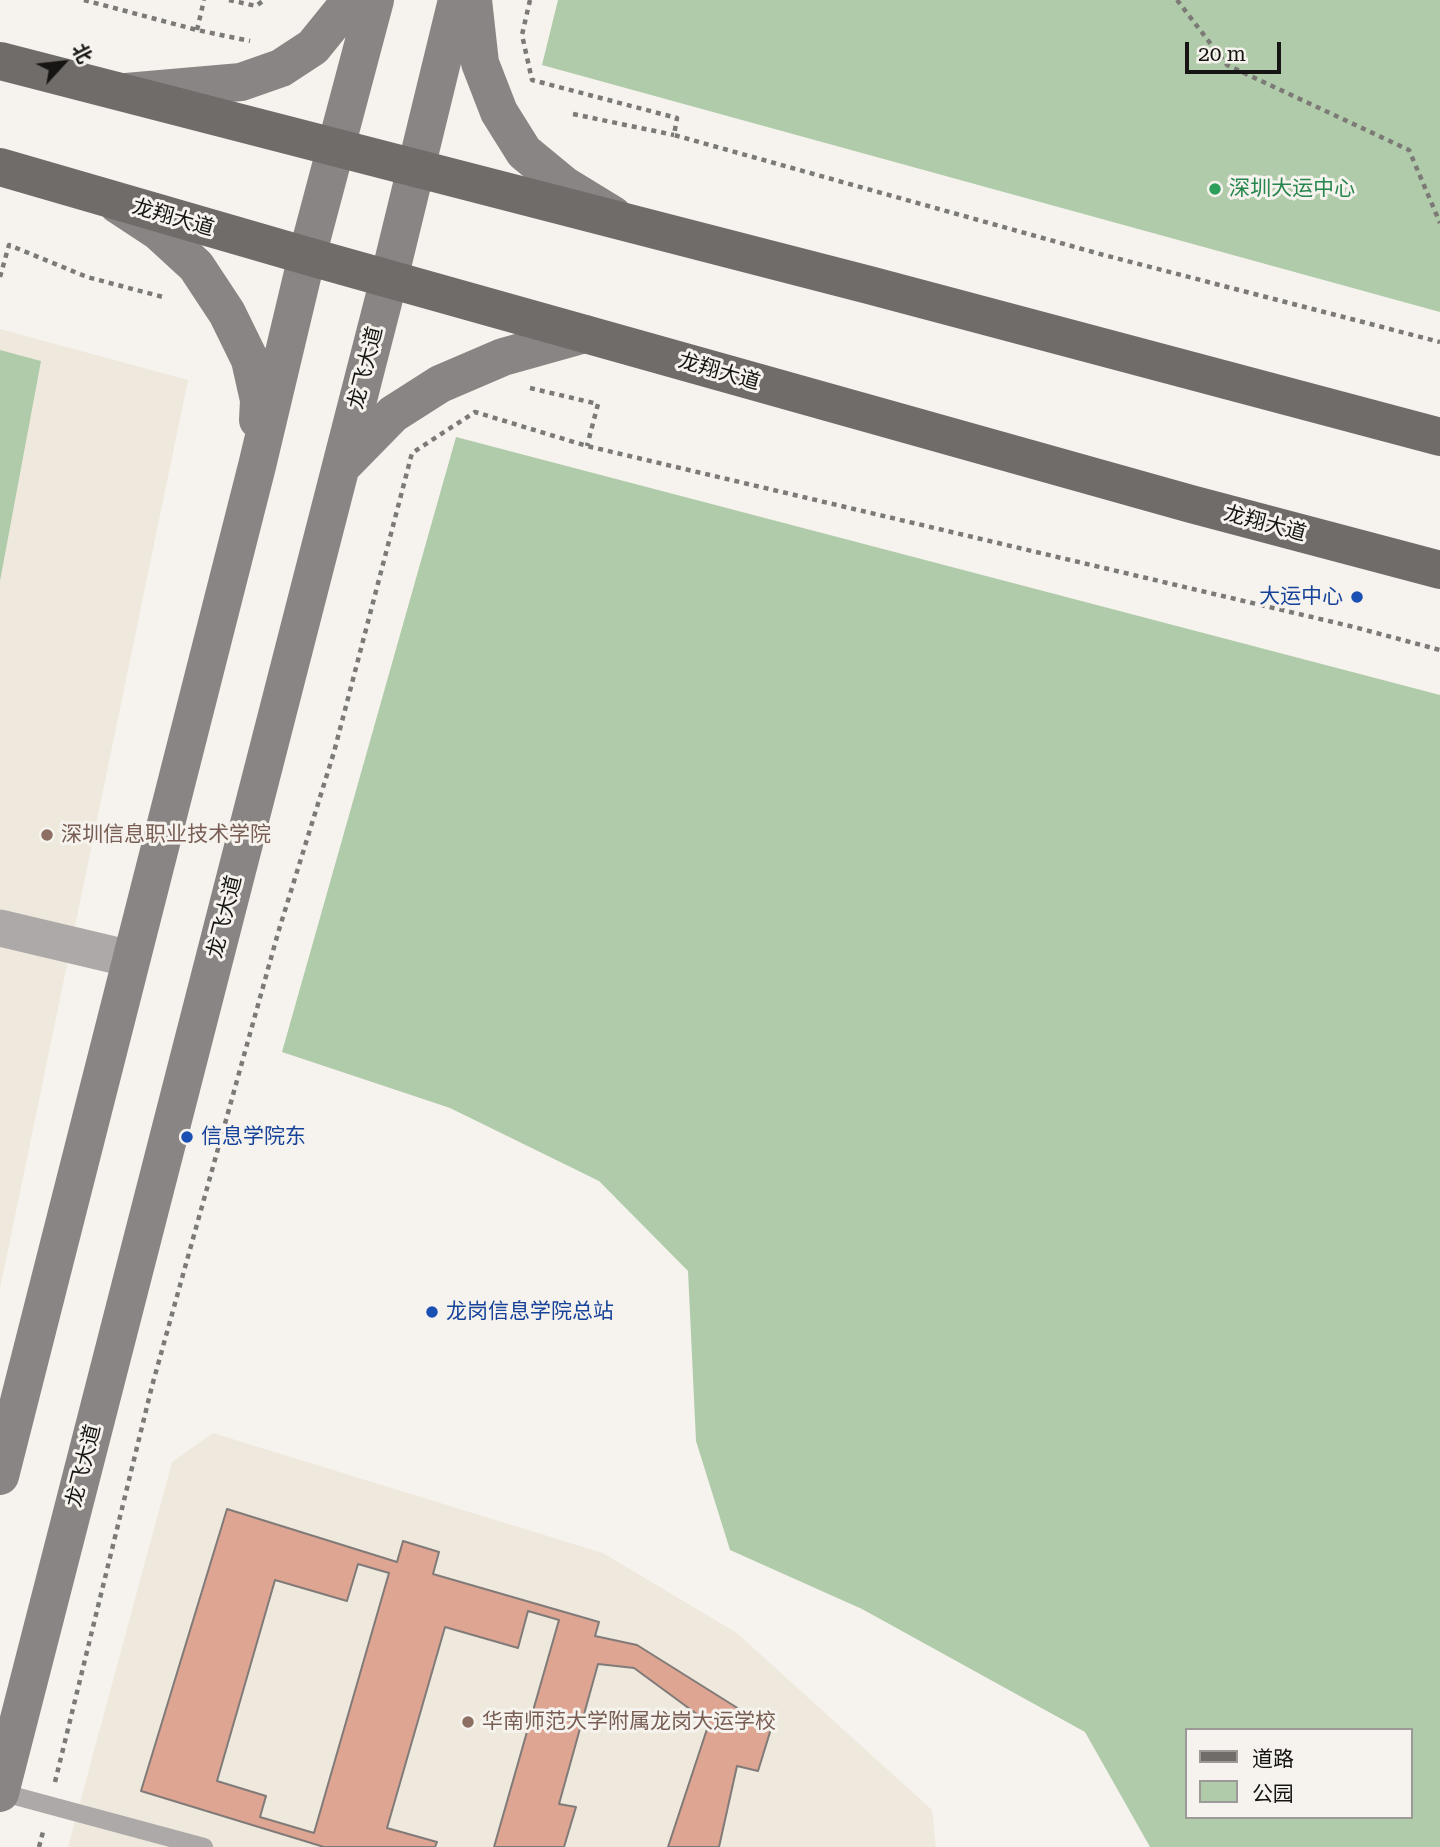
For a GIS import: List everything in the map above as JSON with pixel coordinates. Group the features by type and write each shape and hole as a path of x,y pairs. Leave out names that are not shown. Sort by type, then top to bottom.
{"main road":[{"path":"121,93 241,82 281,68 313,47 351,0"},
{"path":"0,1476 374,0"},
{"name":"龙飞大道","path":"0,1792 389,279 457,0"},
{"path":"473,0 480,63 499,112 524,152 564,185 623,222"},
{"path":"0,61 1440,437"},
{"name":"龙翔大道","path":"0,167 1177,500 1440,570"},
{"path":"108,199 159,232 196,266 227,313 250,360 259,400 257,466"},
{"path":"341,467 393,414 440,384 503,357 585,334"}],"street":[{"path":"0,928 131,960"}],"lane":[{"path":"0,1792 204,1847"}],"path":[{"path":"84,0 197,30 254,41"},
{"path":"197,30 204,0"},
{"path":"229,0 256,6 264,0"},
{"path":"530,0 522,35 531,80 677,117 674,135"},
{"path":"1177,0 1227,65 1409,150 1440,223"},
{"path":"573,114 674,135 1100,254 1440,342"},
{"path":"0,277 9,245 88,277 163,297"},
{"path":"519,385 598,404 587,446"},
{"path":"39,1847 152,1387 278,933 334,752 412,453 475,412 587,446 1354,627 1440,650"}],"shaded area":[{"name":"深圳信息职业技术学院","path":"0,329 188,380 0,1289"},
{"name":"华南师范大学附属龙岗大运学校","path":"213,1433 603,1553 737,1633 932,1810 936,1847 68,1847 172,1462"}],"green space":[{"name":"深圳大运中心","path":"558,0 1440,0 1440,312 542,65"},
{"path":"0,350 41,361 0,581"},
{"path":"456,437 1440,695 1440,1847 1150,1847 1085,1732 862,1609 730,1550 696,1441 688,1271 599,1181 450,1108 282,1052"}],"building":[{"path":"227,1509 397,1562 403,1541 439,1552 433,1574 599,1622 595,1636 637,1645 771,1729 758,1771 737,1766 719,1847 668,1847 709,1723 634,1668 598,1664 559,1804 576,1807 564,1847 494,1847 559,1620 528,1611 518,1648 445,1627 387,1828 437,1842 435,1847 324,1847 141,1791","holes":["358,1564 389,1573 314,1833 260,1817 266,1796 217,1781 275,1580 347,1601"]}],"place":[{"name":"深圳大运中心","path":"1215,189"},
{"name":"大运中心","path":"1357,597"},
{"name":"深圳信息职业技术学院","path":"47,835"},
{"name":"信息学院东","path":"187,1137"},
{"name":"龙岗信息学院总站","path":"432,1312"},
{"name":"华南师范大学附属龙岗大运学校","path":"468,1722"}]}
